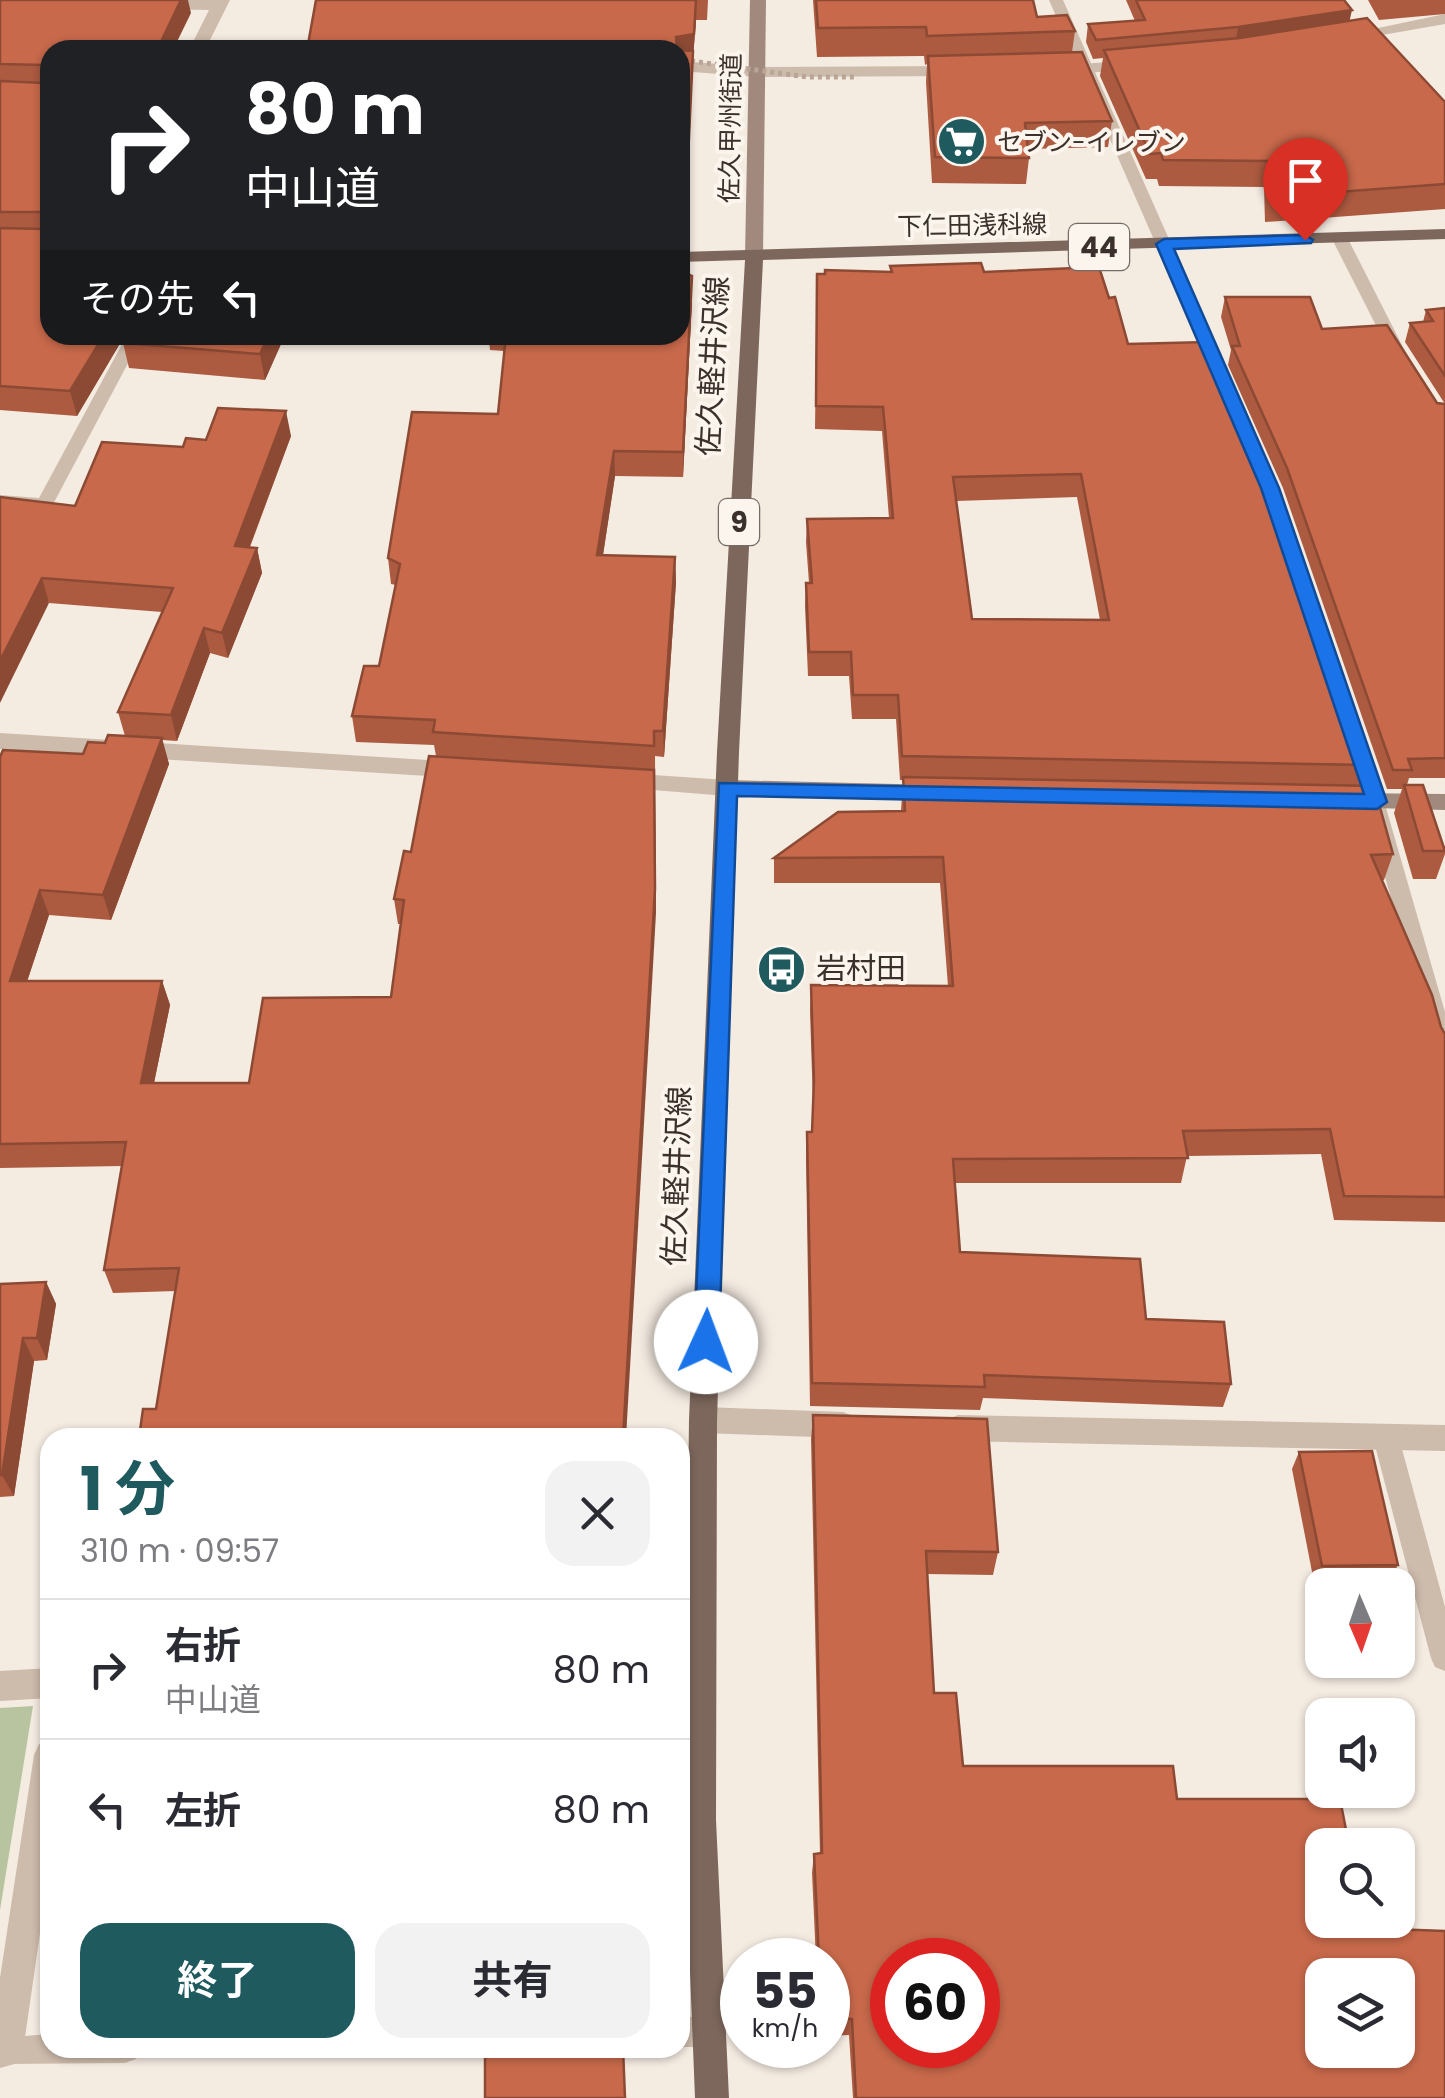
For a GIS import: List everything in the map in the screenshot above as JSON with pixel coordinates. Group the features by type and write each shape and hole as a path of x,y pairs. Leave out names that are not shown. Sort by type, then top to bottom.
{"main road":[{"name":"佐久甲州街道","path":"754,256 758,0"},
{"name":"下仁田浅科線","path":"690,257 1445,234"},
{"name":"佐久軽井沢線","path":"712,2098 695,2032 690,1820 727,788 754,256"},
{"path":"727,788 961,794"},
{"path":"1318,800 1445,802"}],"street":[{"path":"129,4 222,3 202,40"},
{"path":"1327,40 1445,19"},
{"path":"1036,71 1156,63"},
{"path":"690,64 757,72 981,71"},
{"path":"0,740 477,771"},
{"path":"596,779 727,788"},
{"path":"703,1420 868,1426"},
{"path":"928,1427 1445,1438"},
{"path":"0,1686 40,1684"},
{"path":"3,2051 40,1855"}],"lane":[{"path":"1056,0 1225,384"},
{"path":"1340,239 1404,364"},
{"path":"0,501 45,504 131,345"},
{"path":"1352,728 1377,802 1445,1051"},
{"path":"1386,1438 1445,1658"},
{"path":"3,2051 40,2050"}],"path":[{"path":"690,64 806,78 858,77"}],"green space":[{"path":"33,1706 0,1910 0,1708"}],"building":[{"path":"0,0 181,0 162,40 40,40 40,65 0,64"},
{"path":"316,0 696,0 694,34 676,40 309,40"},
{"path":"816,0 1033,0 1037,17 1067,15 1075,31 927,36 926,27 818,28"},
{"path":"1136,0 1344,0 1352,10 1238,27 1096,40 1088,24 1145,20"},
{"path":"1367,18 1445,102 1445,184 1270,197 1269,161 1163,160 1161,153 1150,154 1104,50 1240,38"},
{"path":"690,51 693,51 690,116"},
{"path":"1082,52 1112,121 1025,123 1029,158 935,157 928,56"},
{"path":"0,81 40,83 40,212 0,212"},
{"path":"0,228 40,229 40,345 98,345 70,391 0,386"},
{"path":"981,263 984,272 1099,267 1109,298 1115,297 1128,344 1208,342 1263,467 1366,765 902,756 898,695 853,695 851,652 809,652 806,583 812,583 807,519 893,518 883,407 816,406 817,274 825,274 825,270 892,272 890,266","holes":["1081,474 1109,620 972,619 953,477"]},
{"path":"1225,297 1310,297 1322,329 1387,325 1437,403 1445,404 1445,758 1408,759 1412,770 1393,770 1287,468 1232,346 1240,346"},
{"path":"1445,308 1445,376 1410,323 1433,321 1426,310"},
{"path":"148,345 264,345 260,354"},
{"path":"505,345 688,345 683,452 614,451 597,555 675,557 663,731 654,731 654,746 433,732 435,720 352,716 364,666 379,666 400,564 388,558 412,412 498,414"},
{"path":"218,408 286,411 235,546 257,548 222,633 204,628 171,715 118,712 173,588 42,578 0,661 0,497 75,506 102,442 183,447 186,438 206,440"},
{"path":"108,735 162,738 103,895 40,890 10,981 162,981 141,1083 249,1083 263,998 391,997 404,900 394,899 404,851 411,852 429,756 654,770 655,889 624,1428 140,1428 143,1409 156,1409 179,1268 104,1270 126,1142 0,1144 0,757 3,750 83,754 88,742 105,743"},
{"path":"903,777 1374,786 1393,854 1371,855 1445,1034 1445,1197 1344,1196 1330,1129 1183,1131 1188,1158 953,1159 960,1252 1140,1259 1146,1319 1224,1322 1231,1384 984,1375 985,1387 812,1383 807,1132 812,1132 814,1080 811,985 953,986 943,857 774,858 838,812 905,811"},
{"path":"1404,785 1423,785 1445,851 1423,851"},
{"path":"46,1282 37,1338 23,1338 0,1475 0,1284"},
{"path":"813,1415 987,1419 998,1552 926,1551 934,1693 956,1693 963,1766 1173,1766 1177,1799 1305,1799 1305,1808 1342,1808 1346,1828 1305,1828 1305,1938 1415,1938 1415,1930 1445,1931 1445,2098 856,2098 850,2019 850,1938 818,1938 814,1854 822,1853"},
{"path":"1372,1451 1398,1565 1322,1566 1299,1452"},
{"path":"485,2058 623,2058 625,2098 485,2098"}],"place":[{"name":"セブン-イレブン","path":"962,142"},
{"name":"岩村田","path":"781,969"}],"route":[{"path":"706,1342 727,788 1377,802 1270,488 1164,244 1305,240"}]}
